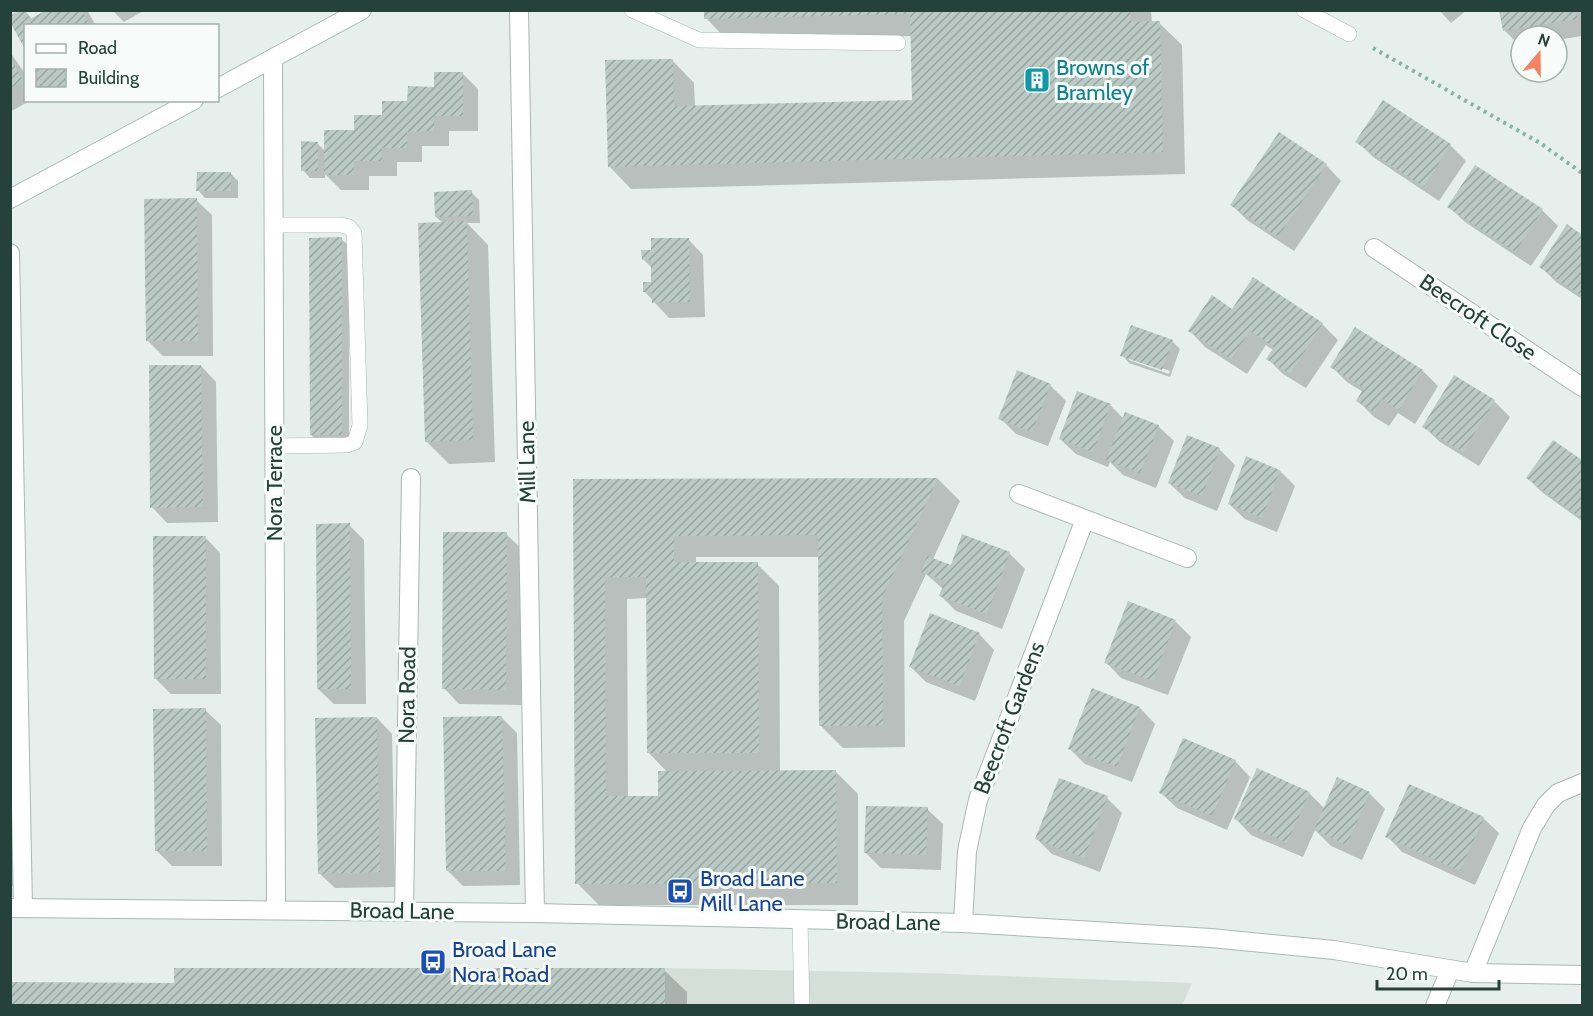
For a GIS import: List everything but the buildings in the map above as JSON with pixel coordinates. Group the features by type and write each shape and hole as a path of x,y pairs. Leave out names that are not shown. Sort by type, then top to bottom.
{"street":[{"path":"219,87 362,10"},
{"name":"Mill Lane","path":"519,10 535,913"},
{"name":"Nora Terrace","path":"273,58 276,909"},
{"path":"10,199 190,102"},
{"name":"Beecroft Close","path":"1374,248 1582,387"},
{"path":"10,252 17,907"},
{"name":"Nora Road","path":"404,911 411,478"},
{"path":"1019,494 1187,558"},
{"name":"Beecroft Gardens","path":"963,923 967,851 978,800 1085,519"},
{"path":"1473,973 1532,828 1546,805 1558,793 1582,783"},
{"name":"Broad Lane","path":"17,907 535,913 800,921 963,923 1222,939 1334,950 1473,973 1582,975"},
{"path":"1435,1005 1450,970"}],"lane":[{"path":"632,10 699,40 898,43"},
{"path":"1304,10 1349,34"},
{"path":"274,225 341,225 349,227 354,233 360,425 355,442 347,445 274,446"},
{"path":"800,921 802,1005"}],"path":[{"path":"1349,34 1540,143 1582,173"}],"shaded area":[{"path":"174,968 665,968 923,973 1192,983 1182,1006 174,1006"}],"place":[{"name":"Browns of Bramley","path":"1037,80"},
{"name":"Broad Lane Mill Lane","path":"680,891"},
{"name":"Broad Lane Nora Road","path":"433,962"}]}
